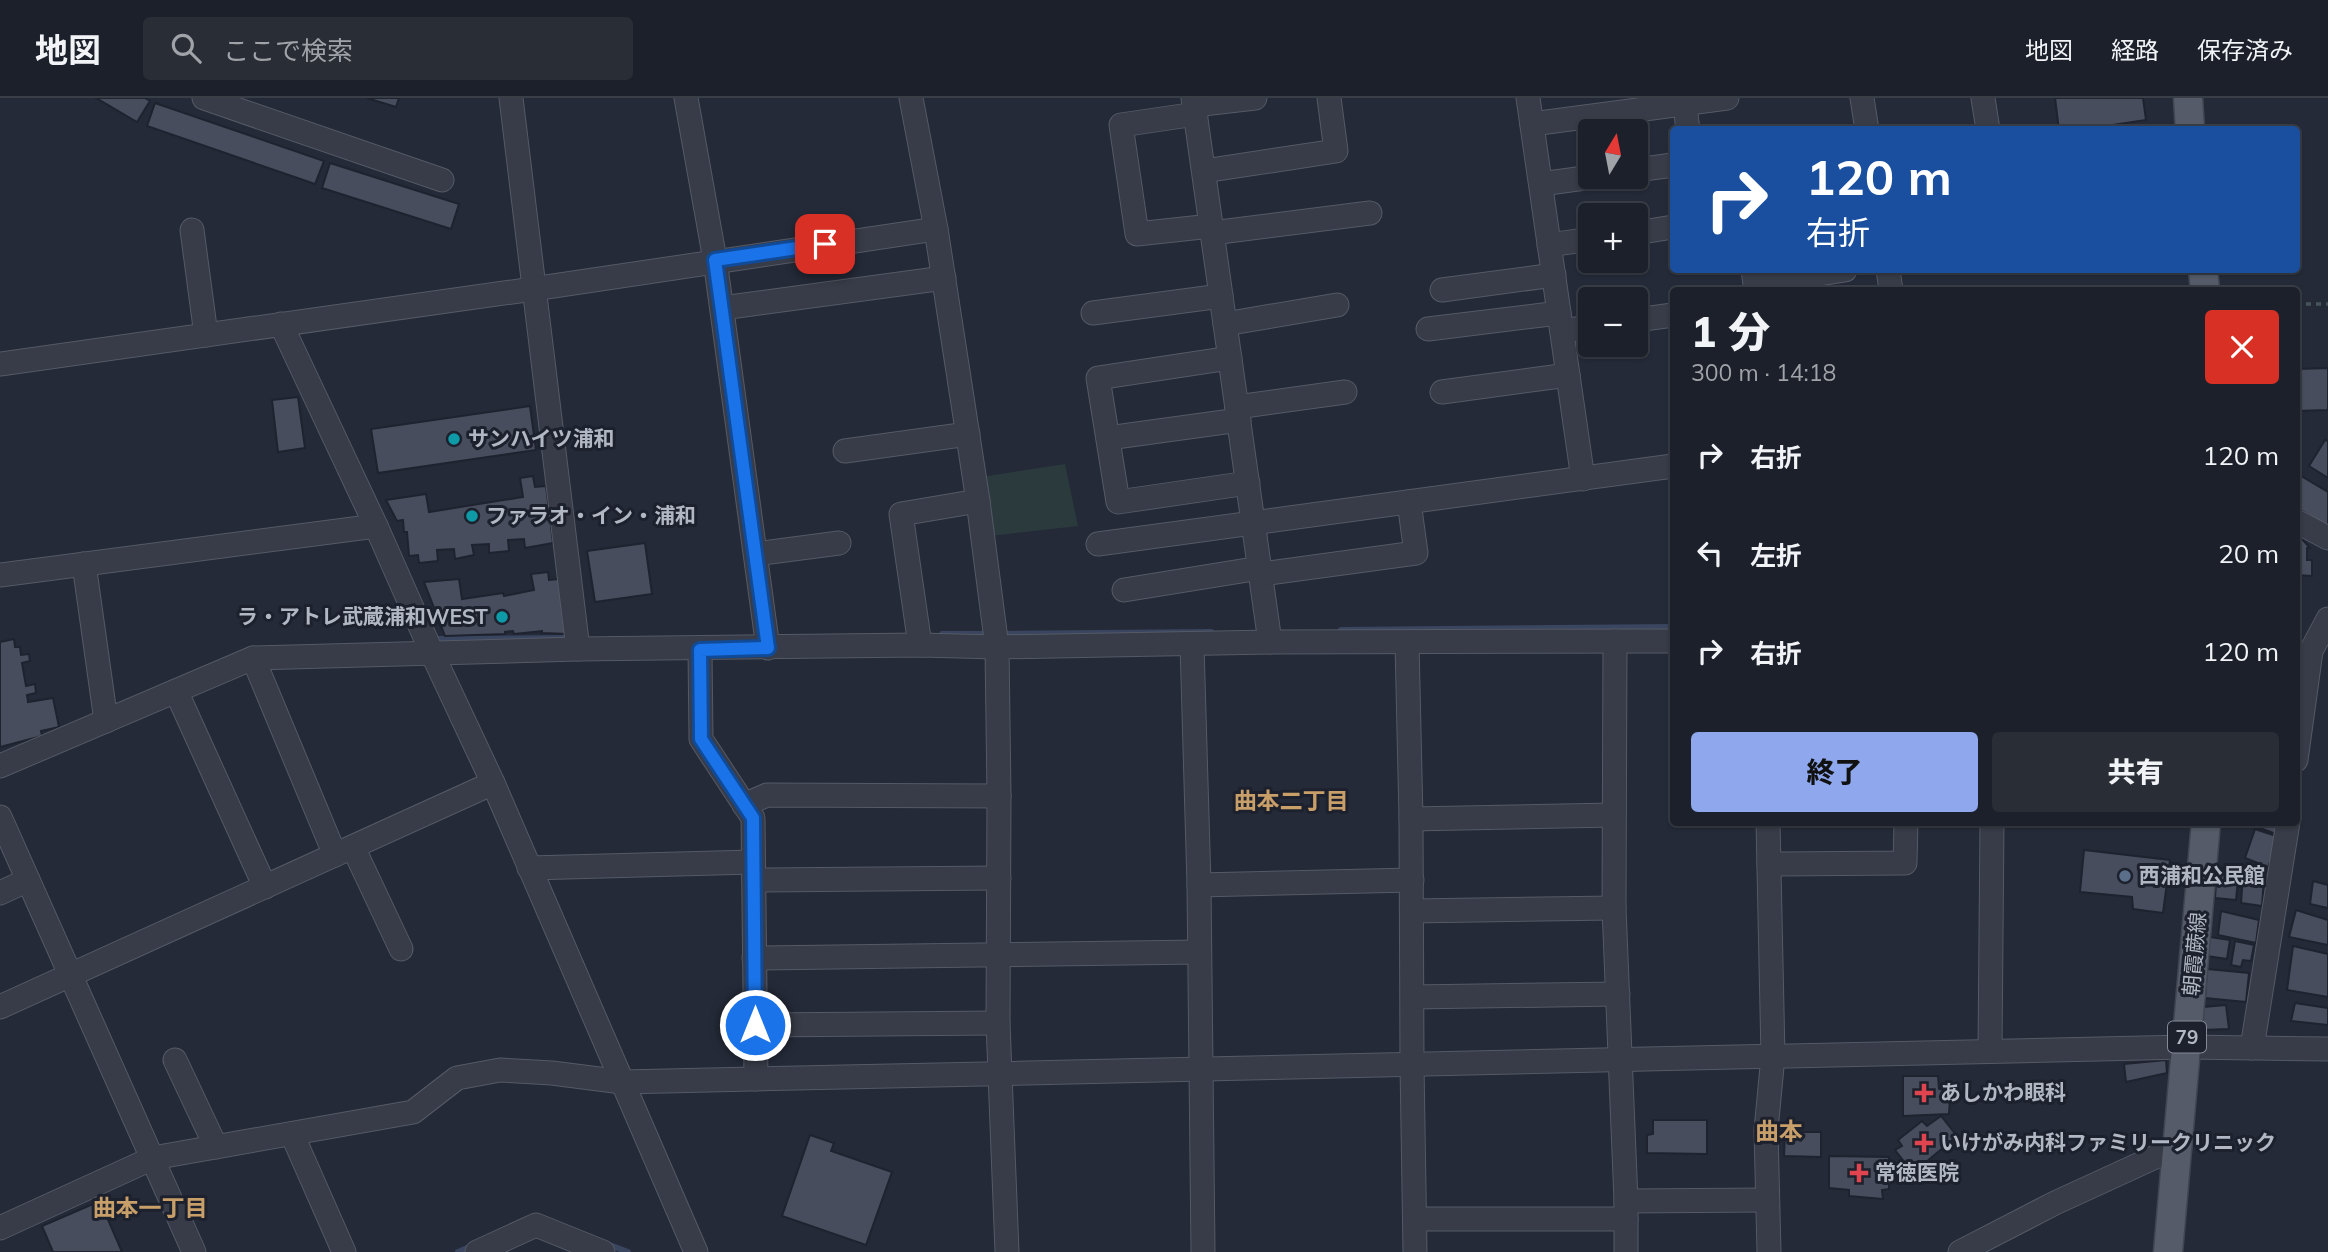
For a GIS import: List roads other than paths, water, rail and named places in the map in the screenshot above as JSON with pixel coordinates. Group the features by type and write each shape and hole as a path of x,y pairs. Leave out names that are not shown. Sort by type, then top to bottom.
{"main road":[{"path":"2188,98 2190,126"},
{"name":"朝霞蕨線","path":"2168,1252 2206,826"}],"street":[{"path":"204,98 263,108 442,180"},
{"path":"511,98 578,649"},
{"path":"687,98 715,260 768,648"},
{"path":"911,98 944,278 997,647 998,1023 1007,1252"},
{"path":"1255,98 1194,106 1121,125 1138,234 1370,213"},
{"path":"1204,171 1336,151 1329,98"},
{"path":"1528,98 1583,479"},
{"path":"1532,124 1684,101 1727,98"},
{"path":"1862,98 1866,126"},
{"path":"1983,98 1987,126"},
{"path":"1684,101 1687,126"},
{"path":"1194,106 1270,642"},
{"path":"1648,168 1670,165"},
{"path":"1541,184 1578,179"},
{"path":"1648,231 1670,227"},
{"path":"0,364 936,229"},
{"path":"192,230 206,335"},
{"path":"1549,245 1578,241"},
{"path":"1753,273 1755,284 1826,273"},
{"path":"1442,289 1554,275"},
{"path":"722,308 944,278"},
{"path":"1093,313 1221,296"},
{"path":"1225,324 1337,305"},
{"path":"1648,318 1670,315"},
{"path":"1428,330 1560,322 1578,325"},
{"path":"281,324 493,783 696,1252"},
{"path":"1230,358 1098,378 1118,502 1248,483"},
{"path":"1443,392 1568,375"},
{"path":"1108,438 1345,392"},
{"path":"845,451 968,434"},
{"path":"1098,544 1670,466"},
{"path":"920,645 901,514 978,501"},
{"path":"1124,590 1416,553 1409,502"},
{"path":"2300,523 2328,538"},
{"path":"0,575 376,526"},
{"path":"756,554 839,543"},
{"path":"84,564 106,721"},
{"path":"2301,680 2311,651 2328,619"},
{"path":"1615,641 1614,908 1626,1252"},
{"path":"0,766 253,658 578,649 1670,641"},
{"path":"1406,643 1412,880 1415,1252"},
{"path":"1192,645 1199,885 1203,1252"},
{"path":"700,650 701,739 753,818 756,1079"},
{"path":"253,658 344,851 401,949"},
{"path":"176,691 265,887"},
{"path":"0,1007 493,783"},
{"path":"744,805 767,795 999,796"},
{"path":"1411,819 1614,815"},
{"path":"0,817 194,1252"},
{"path":"1768,826 1773,1056 1766,1130 1769,1252"},
{"path":"1769,864 1905,863 1906,826"},
{"path":"1990,1051 1992,826"},
{"path":"2252,1048 2287,826"},
{"path":"529,868 999,878"},
{"path":"0,893 29,880"},
{"path":"1199,885 1412,880"},
{"path":"1412,911 1614,908"},
{"path":"754,958 1199,952"},
{"path":"1413,997 1618,993"},
{"path":"755,1025 998,1023"},
{"path":"0,1228 153,1158 413,1112 457,1078 500,1070 552,1073 622,1082 2187,1047 2328,1049"},
{"path":"175,1060 216,1147"},
{"path":"292,1133 344,1252"},
{"path":"1960,1252 2055,1203 2177,1147"},
{"path":"1415,1219 1626,1210 1766,1200"},
{"path":"477,1252 520,1243 536,1225 603,1252"}],"waterway":[{"path":"1341,630 1670,627"},
{"path":"1001,634 1211,632"},
{"path":"942,634 990,634"},
{"path":"436,639 570,638"},
{"path":"607,1244 628,1252"},
{"path":"458,1252 472,1246"}],"place":[{"name":"サンハイツ浦和","path":"454,439"},
{"name":"ファラオ・イン・浦和","path":"472,516"},
{"name":"ラ・アトレ武蔵浦和WEST","path":"502,617"},
{"name":"西浦和公民館","path":"2125,876"},
{"name":"あしかわ眼科","path":"1924,1093"},
{"name":"いけがみ内科ファミリークリニック","path":"1924,1143"},
{"name":"常徳医院","path":"1859,1173"}],"district":[{"name":"曲本二丁目","path":"1291,801"},
{"name":"曲本","path":"1779,1132"},
{"name":"曲本一丁目","path":"150,1208"}]}
